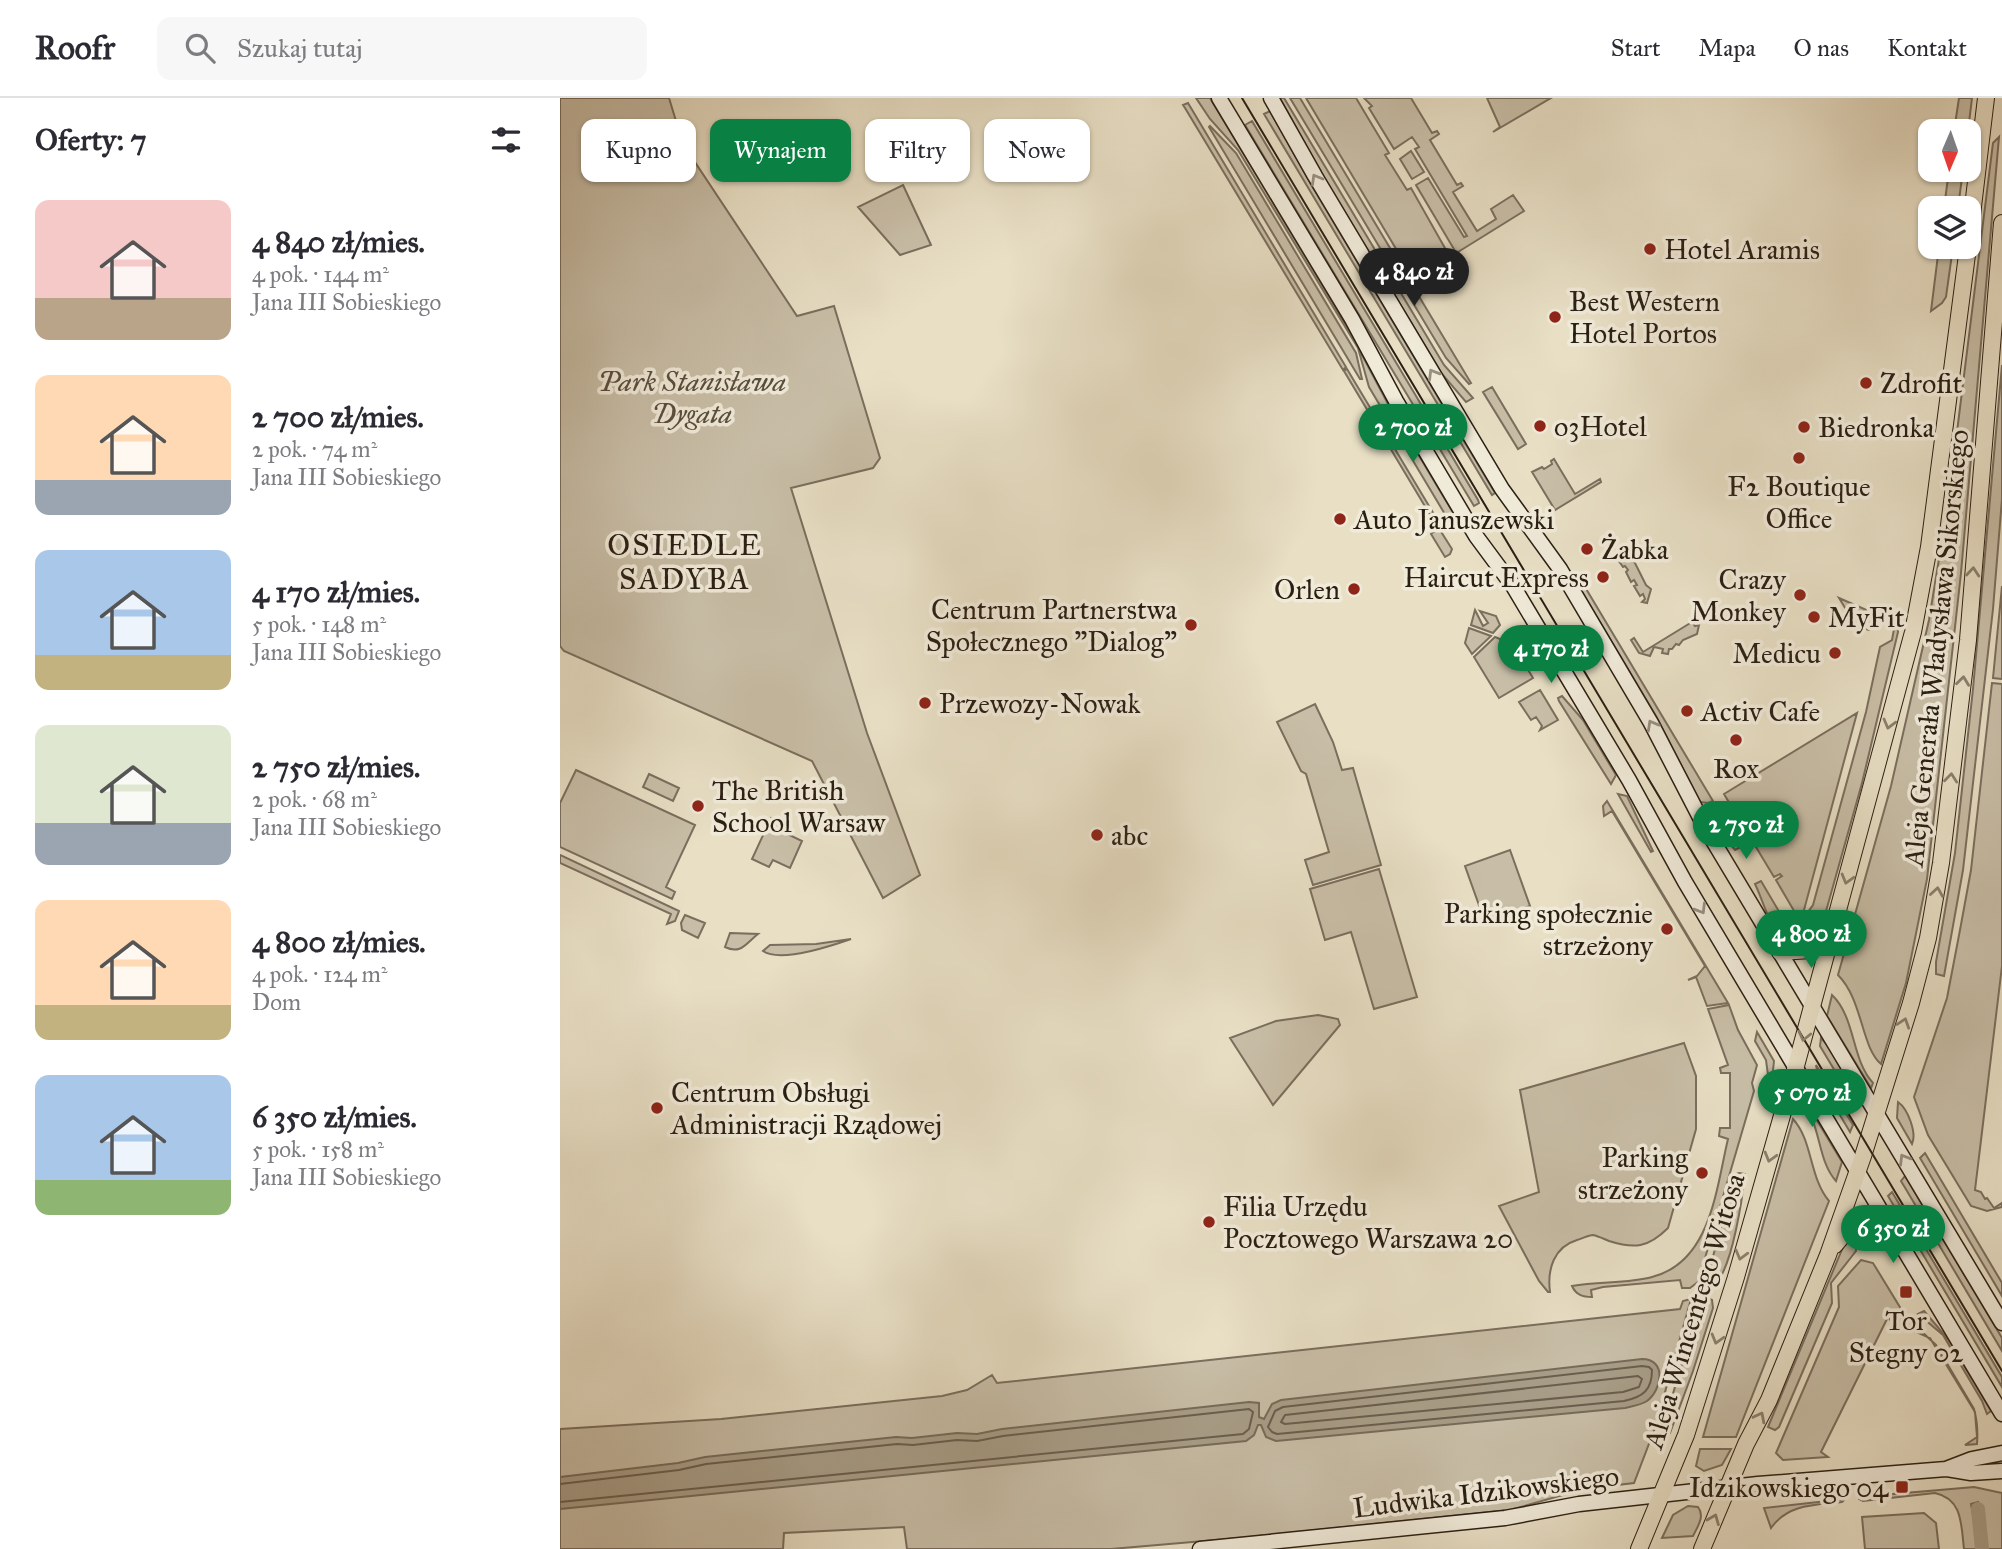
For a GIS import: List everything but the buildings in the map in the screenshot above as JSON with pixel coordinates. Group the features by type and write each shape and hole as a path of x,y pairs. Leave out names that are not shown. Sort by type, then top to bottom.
{"main road":[{"path":"1219,98 1346,309 1396,401 1476,536 1513,586 1622,769 1677,869 2002,1414"},
{"path":"1271,98 1319,184 1502,489 1546,547 1612,657 1657,733 1706,829 2002,1323"},
{"path":"1974,196 1986,98"},
{"name":"Aleja Generała Władysława Sikorskiego","path":"1876,1111 1917,979 1934,909 1941,863 1968,640 2002,223"},
{"name":"Aleja Generała Władysława Sikorskiego","path":"1811,1005 1919,604 1940,473 1967,259"},
{"path":"1780,952 1811,950 1831,935"},
{"name":"Aleja Wincentego Witosa","path":"1639,1549 1663,1494 1708,1369 1796,1068 1811,1005"},
{"path":"1702,1549 1727,1488 1769,1400 1828,1255 1858,1172 1876,1111"},
{"path":"1828,1255 1842,1234 1857,1226 1874,1225 1892,1231"},
{"name":"Ludwika Idzikowskiego","path":"1200,1549 1505,1518 1578,1504 1663,1494 1946,1468 2002,1452"},
{"name":"Ludwika Idzikowskiego","path":"1946,1468 1971,1473 2002,1471"}],"green space":[{"name":"Park Stanisława Dygata","path":"560,98 669,98 675,119 581,119 581,182 696,182 696,164 797,316 834,306 880,458 873,468 791,488 867,733 920,875 883,898 812,761 564,651 560,646"},
{"path":"1196,98 1210,98 1344,321 1388,404 1455,516 1449,521 1369,387 1358,348 1238,150 1210,119"},
{"path":"1280,98 1284,98 1444,365 1473,398 1466,402 1442,374 1321,173"},
{"path":"1290,98 1300,98 1471,383 1469,384 1446,358"},
{"path":"1306,98 1356,98 1389,153 1385,155 1407,190 1411,188 1450,257 1414,279"},
{"path":"1364,98 1411,98 1432,133 1437,131 1439,134 1430,140 1457,185 1461,183 1463,186 1453,192 1477,231 1496,219 1491,209 1513,195 1524,211 1458,252 1455,251 1416,185 1428,178 1464,237 1467,236 1415,149 1419,147 1412,137 1394,149 1369,108 1372,106"},
{"path":"1487,98 1551,98 1493,132 1500,127"},
{"path":"1959,98 1972,98 1969,119 1956,119"},
{"path":"1188,103 1346,367 1343,370 1183,105"},
{"path":"1270,111 1495,493 1492,495 1264,114"},
{"path":"1252,121 1478,500 1479,503 1474,506 1245,125"},
{"path":"1210,126 1236,153 1356,353 1362,379 1360,379"},
{"path":"1999,137 1961,573 1927,879 1906,983 1881,1064 1869,1046 1852,997 1838,975 1891,786 1929,620 1948,504 1979,259 1981,259 1993,143"},
{"path":"1411,151 1424,172 1412,179 1400,159"},
{"path":"1947,182 1961,182 1960,196 1946,196"},
{"path":"903,185 931,245 900,255 858,207"},
{"path":"1938,259 1951,259 1946,297 1931,311"},
{"path":"2002,365 2002,499 1993,609 1963,870 1944,976 1936,974 1936,962 1955,853 1973,689"},
{"path":"1347,369 1441,526 1440,530 1452,549 1445,557 1431,534 1438,528 1344,371"},
{"path":"1492,387 1526,444 1518,449 1483,392"},
{"path":"1554,459 1575,494 1600,479 1601,482 1555,510 1532,472 1542,467 1544,469 1552,464"},
{"path":"1623,552 1630,554 1646,585 1651,589 1647,603 1642,602 1645,599 1643,594 1640,596 1634,586 1637,585 1634,580 1631,582 1626,572 1628,570 1616,557"},
{"path":"1579,577 1713,801 1700,802 1656,716 1575,580"},
{"path":"2002,586 2002,679 1993,678"},
{"path":"1839,598 1878,615 1875,626 1869,630 1856,626"},
{"path":"1475,610 1483,626 1488,623 1480,611 1496,616 1500,625 1493,633 1471,625"},
{"path":"1897,613 1898,632 1862,783 1821,929 1809,943 1802,920 1813,905 1866,712 1880,647 1892,640"},
{"path":"1692,622 1695,626 1699,625 1697,634 1683,640 1679,645 1676,644 1669,649 1668,654 1662,653 1663,649 1654,647 1650,656 1639,653 1631,640 1634,638 1643,652"},
{"path":"1469,628 1491,636 1472,654 1465,643"},
{"path":"1495,637 1512,644 1533,678 1499,698 1474,657"},
{"path":"1992,683 2002,684 2002,966 1975,1190 1981,1192 1994,1208 2002,1203 2002,1207 1987,1211 1971,1206 1928,1135 1914,1097 1947,998 1960,930 1971,870"},
{"path":"1540,690 1558,720 1540,730 1542,726 1536,717 1531,720 1519,702"},
{"path":"1562,696 1583,720 1616,775 1611,784 1559,701 1558,698"},
{"path":"1315,704 1333,742 1342,770 1353,768 1381,865 1313,885 1305,860 1329,852 1306,774 1301,771 1277,722"},
{"path":"1857,713 1804,910 1797,916 1776,880 1782,876 1780,874 1774,877 1724,794"},
{"path":"576,770 695,825 666,887 675,892 672,899 560,847 560,803"},
{"path":"649,774 679,788 673,801 643,787"},
{"path":"1618,794 1627,796 1653,851 1651,852"},
{"path":"1607,801 1728,1003 1707,1006 1696,977 1688,980 1697,976 1705,966 1612,811 1604,816 1603,806"},
{"path":"1719,811 1741,847 1735,850 1711,821 1712,816"},
{"path":"771,818 786,824 785,833 802,841 790,868 773,860 769,867 752,859"},
{"path":"1510,850 1530,906 1485,922 1465,866"},
{"path":"560,855 679,911 675,921 667,924 671,914 560,863"},
{"path":"1379,869 1417,997 1374,1009 1351,932 1325,940 1310,889"},
{"path":"1761,881 1790,930 1794,944 1786,941 1774,928 1755,884"},
{"path":"685,915 705,923 698,938 682,930 681,923"},
{"path":"730,933 758,934 743,947 735,950 725,947"},
{"path":"851,939 793,954 771,954 763,951 770,945 816,944"},
{"path":"1832,995 1845,1015 1861,1062 1873,1083 1871,1088 1827,1016"},
{"path":"1729,1005 1738,1030 1757,1065 1752,1083 1754,1091 1698,1282 1690,1288 1682,1288 1680,1280 1603,1287 1591,1290 1592,1297 1580,1295 1572,1286 1642,1279 1672,1269 1687,1256 1699,1240 1714,1201 1728,1139 1719,1136 1720,1128 1730,1128 1730,1073 1721,1073 1720,1068 1728,1065 1708,1009"},
{"path":"1318,1015 1338,1019 1340,1025 1273,1105 1230,1038 1276,1021"},
{"path":"1757,1032 1774,1061 1772,1080 1768,1075 1766,1060 1755,1041"},
{"path":"1821,1038 1843,1070 1853,1090 1856,1106 1820,1046"},
{"path":"1684,1043 1696,1076 1696,1129 1668,1228 1654,1240 1640,1245 1618,1244 1593,1235 1569,1243 1558,1253 1551,1267 1548,1292 1539,1281 1499,1206 1539,1192 1520,1090"},
{"path":"1816,1065 1853,1125 1850,1132 1819,1080"},
{"path":"1801,1094 1842,1162 1836,1181 1825,1162 1812,1118 1799,1099"},
{"path":"1898,1102 1911,1121 1912,1144 1897,1118"},
{"path":"1793,1119 1804,1138 1818,1181 1829,1201 1736,1437 1703,1437"},
{"path":"1925,1153 2002,1283 2002,1296 1920,1158"},
{"path":"1736,1174 1745,1174 1744,1185 1728,1259 1718,1281 1705,1285"},
{"path":"1905,1176 2002,1338 2002,1351 1901,1181"},
{"path":"1892,1192 2002,1377 2002,1387 1888,1196"},
{"path":"1856,1235 1856,1251 1831,1283 1832,1303 1779,1427 1775,1430 1768,1427 1843,1247"},
{"path":"1861,1260 1873,1263 1906,1317 1927,1337 1891,1321 1888,1317 1821,1452 1828,1457 1783,1460 1776,1453 1839,1307 1838,1286"},
{"path":"1691,1299 1655,1428 1634,1483 1584,1489 1510,1510 1111,1549 907,1549 904,1527 784,1533 783,1549 560,1549 560,1429 721,1419 942,1396 967,1390 992,1375 997,1383 1680,1309 1683,1301"},
{"path":"1701,1300 1712,1300 1713,1308 1670,1433 1663,1427"},
{"path":"1924,1311 1948,1339 1991,1411 1987,1414 1943,1335 1918,1314"},
{"path":"1932,1341 1936,1345 1975,1411"},
{"path":"1977,1437 1977,1444 1965,1445"},
{"path":"1700,1449 1731,1449 1722,1465 1704,1471 1696,1466"},
{"path":"1974,1487 2002,1493 2002,1549 1986,1549 1978,1502 1971,1504 1979,1549 1964,1549 1959,1514 1951,1501 1944,1496 1935,1493 1863,1501 1859,1499 1859,1497"},
{"path":"1845,1499 1842,1502 1794,1510 1785,1514 1771,1528 1764,1508"},
{"path":"1688,1506 1698,1507 1701,1514 1693,1536 1662,1538 1673,1515"},
{"path":"1924,1513 1936,1523 1939,1549 1865,1549 1862,1517"}],"water":[{"path":"1650,1360 1659,1369 1659,1383 1647,1401 1625,1408 1276,1441 1266,1437 1261,1425 1258,1425 1254,1435 1246,1441 560,1509 560,1477 678,1463 705,1457 896,1437 977,1434 1249,1402 1259,1403 1259,1417 1264,1419 1272,1404 1281,1400"}],"waterway":[{"path":"1978,1509 1982,1549"}],"tram line":[{"path":"1242,98 2002,1371"}],"place":[{"name":"Hotel Aramis","path":"1650,249"},
{"name":"Best Western Hotel Portos","path":"1555,317"},
{"name":"Zdrofit","path":"1866,383"},
{"name":"o3Hotel","path":"1540,426"},
{"name":"Biedronka","path":"1804,427"},
{"name":"F2 Boutique Office","path":"1799,458"},
{"name":"Auto Januszewski","path":"1340,519"},
{"name":"Żabka","path":"1587,549"},
{"name":"Haircut Express","path":"1603,577"},
{"name":"Orlen","path":"1354,589"},
{"name":"Crazy Monkey","path":"1800,595"},
{"name":"MyFit","path":"1814,617"},
{"name":"Centrum Partnerstwa Społecznego \"Dialog\"","path":"1191,625"},
{"name":"Medicu","path":"1835,653"},
{"name":"Przewozy-Nowak","path":"925,703"},
{"name":"Activ Cafe","path":"1687,711"},
{"name":"Rox","path":"1736,740"},
{"name":"The British School Warsaw","path":"698,806"},
{"name":"abc","path":"1097,835"},
{"name":"Parking społecznie strzeżony","path":"1667,929"},
{"name":"Centrum Obsługi Administracji Rządowej","path":"657,1108"},
{"name":"Parking strzeżony","path":"1702,1173"},
{"name":"Filia Urzędu Pocztowego Warszawa 20","path":"1209,1222"},
{"name":"Tor Stegny 02","path":"1906,1292"},
{"name":"Idzikowskiego 04","path":"1902,1487"}],"district":[{"name":"OSIEDLE SADYBA","path":"685,562"}]}
